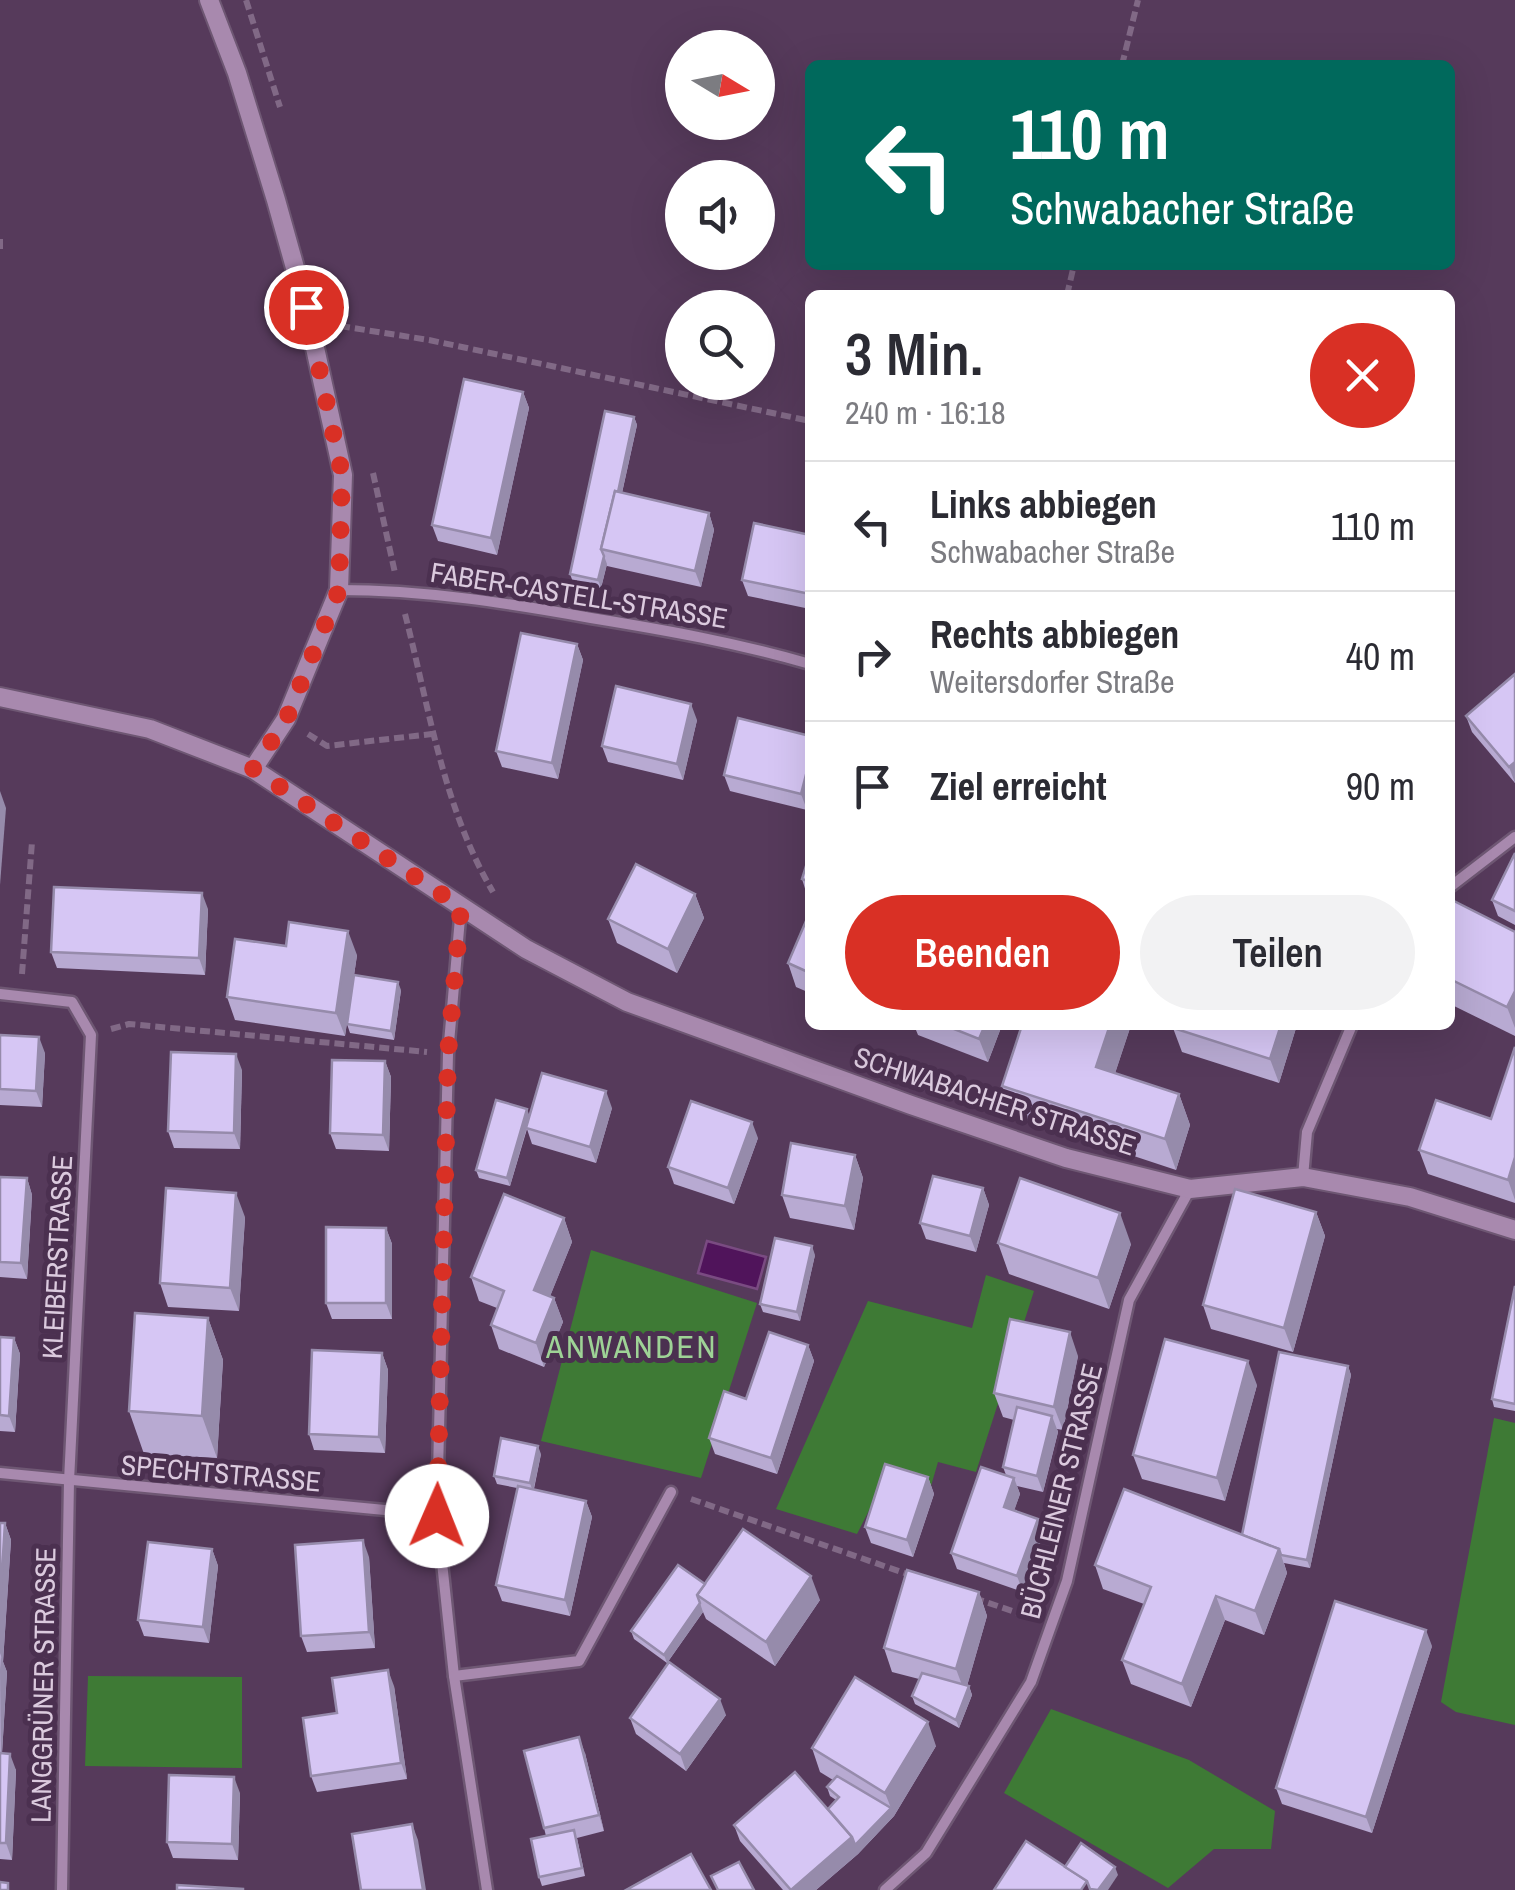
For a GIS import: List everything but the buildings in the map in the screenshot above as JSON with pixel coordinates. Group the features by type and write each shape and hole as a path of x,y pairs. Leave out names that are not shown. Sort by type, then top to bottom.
{"street":[{"path":"209,0 237,73 306,307 342,474 339,590 286,720 253,769"},
{"name":"FABER-CASTELL-STRASSE","path":"339,590 399,590 539,608 731,642 805,663"},
{"name":"SCHWABACHER STRASSE","path":"0,697 150,730 253,769 526,949 627,1002 1066,1158 1190,1190 1302,1177 1410,1197 1515,1230"},
{"path":"1455,883 1515,837"},
{"path":"461,907 448,1054 437,1516 454,1676 487,1890"},
{"path":"0,994 72,1002 91,1035"},
{"path":"1302,1177 1307,1132 1350,1030"},
{"name":"KLEIBERSTRASSE","path":"69,1482 91,1035"},
{"name":"BÜCHLEINER STRASSE","path":"885,1890 926,1853 1031,1682 1067,1581 1129,1300 1190,1190"},
{"name":"SPECHTSTRASSE","path":"0,1473 437,1516"},
{"name":"LANGGRÜNER STRASSE","path":"62,1890 69,1482"},
{"path":"454,1676 579,1661 671,1492"}],"path":[{"path":"246,0 284,120"},
{"path":"1123,60 1138,0"},
{"path":"0,238 0,252"},
{"path":"335,307 344,344"},
{"path":"340,326 429,340 805,420"},
{"path":"370,458 432,734 477,864 496,898"},
{"path":"286,720 327,746 432,734"},
{"path":"21,996 32,842"},
{"path":"91,1035 129,1024 448,1054"},
{"path":"671,1492 928,1582"},
{"path":"964,1594 1053,1625"}],"green space":[{"path":"591,1250 757,1303 701,1478 541,1441"},
{"path":"986,1275 1034,1291 976,1472 938,1462 931,1486 887,1475 857,1534 776,1509 868,1301 972,1328"},
{"path":"1494,1418 1515,1423 1515,1725 1456,1712 1441,1702"},
{"path":"88,1676 242,1677 242,1768 85,1766"},
{"path":"1051,1709 1189,1760 1275,1811 1271,1849 1214,1849 1168,1888 1004,1793"}],"shaded area":[{"path":"707,1241 766,1257 757,1289 698,1273"}],"district":[{"name":"ANWANDEN","path":"632,1346"}],"route":[{"path":"306,307 342,474 339,590 286,720 253,769 461,907 448,1054 437,1516"}]}
